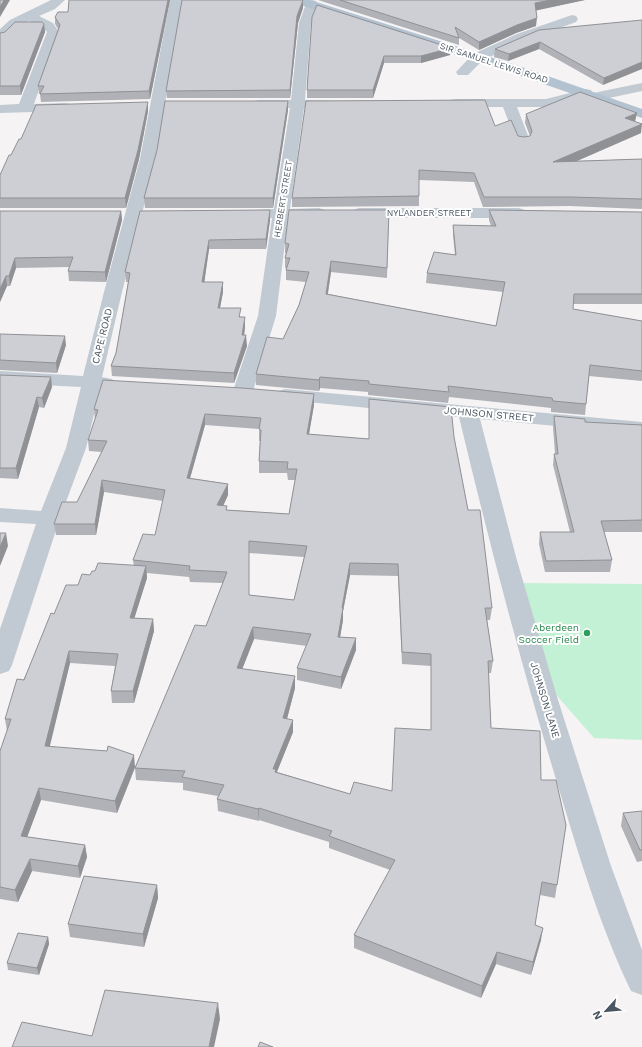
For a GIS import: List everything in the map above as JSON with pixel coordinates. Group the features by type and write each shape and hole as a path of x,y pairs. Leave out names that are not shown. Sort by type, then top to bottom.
{"main road":[{"name":"SIR SAMUEL LEWIS ROAD","path":"302,1 478,57 591,95 642,114"}],"street":[{"path":"0,36 14,23 51,6 59,0"},
{"name":"CAPE ROAD","path":"0,665 49,518 76,448 90,382 148,159 176,0"},
{"name":"HERBERT STREET","path":"235,391 261,338 267,316 298,104 305,23 302,1"},
{"path":"25,108 53,32 49,26 30,16"},
{"path":"463,72 478,57 522,37 572,19"},
{"path":"441,102 546,103 642,87"},
{"path":"508,103 523,141"},
{"path":"244,104 346,104"},
{"path":"0,109 80,106"},
{"name":"NYLANDER STREET","path":"227,214 530,213"},
{"path":"0,377 121,384"},
{"name":"JOHNSON STREET","path":"235,391 642,428"},
{"name":"JOHNSON LANE","path":"468,412 487,493 549,717 599,874 628,954 642,982"},
{"path":"0,515 49,518"}],"green space":[{"name":"Aberdeen Soccer Field","path":"519,583 642,584 642,740 594,738 544,681"}],"building":[{"path":"0,0 4,0 0,7"},
{"path":"69,0 168,0 149,91 40,94 44,86 38,86 60,25 55,17 58,12 68,12"},
{"path":"182,0 303,0 297,16 290,90 166,91"},
{"path":"340,0 551,0 535,3 537,18 479,42 455,27 459,38"},
{"path":"317,5 451,48 421,56 384,56 373,90 307,90 312,17"},
{"path":"642,20 642,62 604,78 540,42 509,54 495,49 539,30"},
{"path":"15,22 42,22 44,24 20,86 0,86 0,33 5,32"},
{"path":"580,92 637,113 625,118 642,124 553,162 642,159 642,199 484,197 474,173 419,170 419,196 292,198 306,101 485,100 495,126 511,120 518,136 524,137 530,136 532,131 526,114"},
{"path":"165,101 288,101 273,198 144,198 157,150"},
{"path":"148,102 138,150 125,198 0,198 0,175 9,155 11,155 19,139 21,139 36,105"},
{"path":"270,210 266,239 209,240 202,282 223,282 218,308 241,308 239,317 245,317 242,335 246,335 234,373 111,366 116,353 130,273 125,272 140,211"},
{"path":"289,210 389,210 387,268 331,261 326,294 496,326 505,282 427,273 434,252 456,255 453,225 496,226 489,210 642,212 642,294 574,294 573,309 642,321 642,371 590,365 586,404 553,401 552,398 448,386 449,392 369,384 369,381 320,377 319,380 256,374 267,337 283,339 299,305 309,272 286,270 290,258 285,258 289,244 285,243"},
{"path":"0,211 121,211 105,272 68,271 73,257 15,258 9,276 6,276 0,289"},
{"path":"0,334 65,336 56,363 0,360"},
{"path":"0,375 51,377 42,398 37,397 16,468 0,468"},
{"path":"103,380 242,388 314,394 307,434 369,439 369,399 451,407 454,437 468,510 480,510 492,608 485,608 493,661 488,661 491,728 540,731 541,780 556,780 566,825 557,885 542,882 535,925 543,928 533,962 497,952 482,986 354,935 395,860 329,836 332,831 259,808 217,799 224,785 182,777 185,771 135,768 195,625 206,626 227,572 189,570 190,566 133,560 143,534 155,535 165,490 102,480 95,524 54,524 62,502 77,502 107,441 88,440 98,410 94,409","holes":["205,414 261,418 259,429 261,430 259,461 288,462 287,469 297,469 289,514 226,510 227,506 217,505 228,484 187,478","249,541 307,546 294,600 249,595","350,563 398,564 402,652 431,654 431,730 395,728 392,791 354,782 350,794 275,772 276,769 273,769 293,720 283,718 295,676 237,668 253,627 311,634 297,668 341,677 356,638 338,637"]},
{"path":"554,416 585,419 585,422 642,425 642,520 601,521 612,560 546,561 540,532 574,532 554,454 558,454"},
{"path":"0,533 6,533 0,547"},
{"path":"98,563 146,566 130,618 153,619 133,691 111,691 118,654 69,651 45,746 107,751 108,746 134,755 115,801 39,788 21,836 85,845 78,866 30,859 15,890 0,887 0,751 11,719 5,719 17,679 24,680 51,613 54,614 66,585 78,585 82,574 90,575 92,571 95,571"},
{"path":"642,811 642,850 640,850 623,813"},
{"path":"84,876 157,885 143,934 68,924"},
{"path":"18,933 48,937 37,968 7,963"},
{"path":"105,990 218,1003 209,1047 12,1047 22,1022 92,1036"},
{"path":"260,1042 273,1047 258,1047"}],"place":[{"name":"Aberdeen Soccer Field","path":"587,633"}]}
